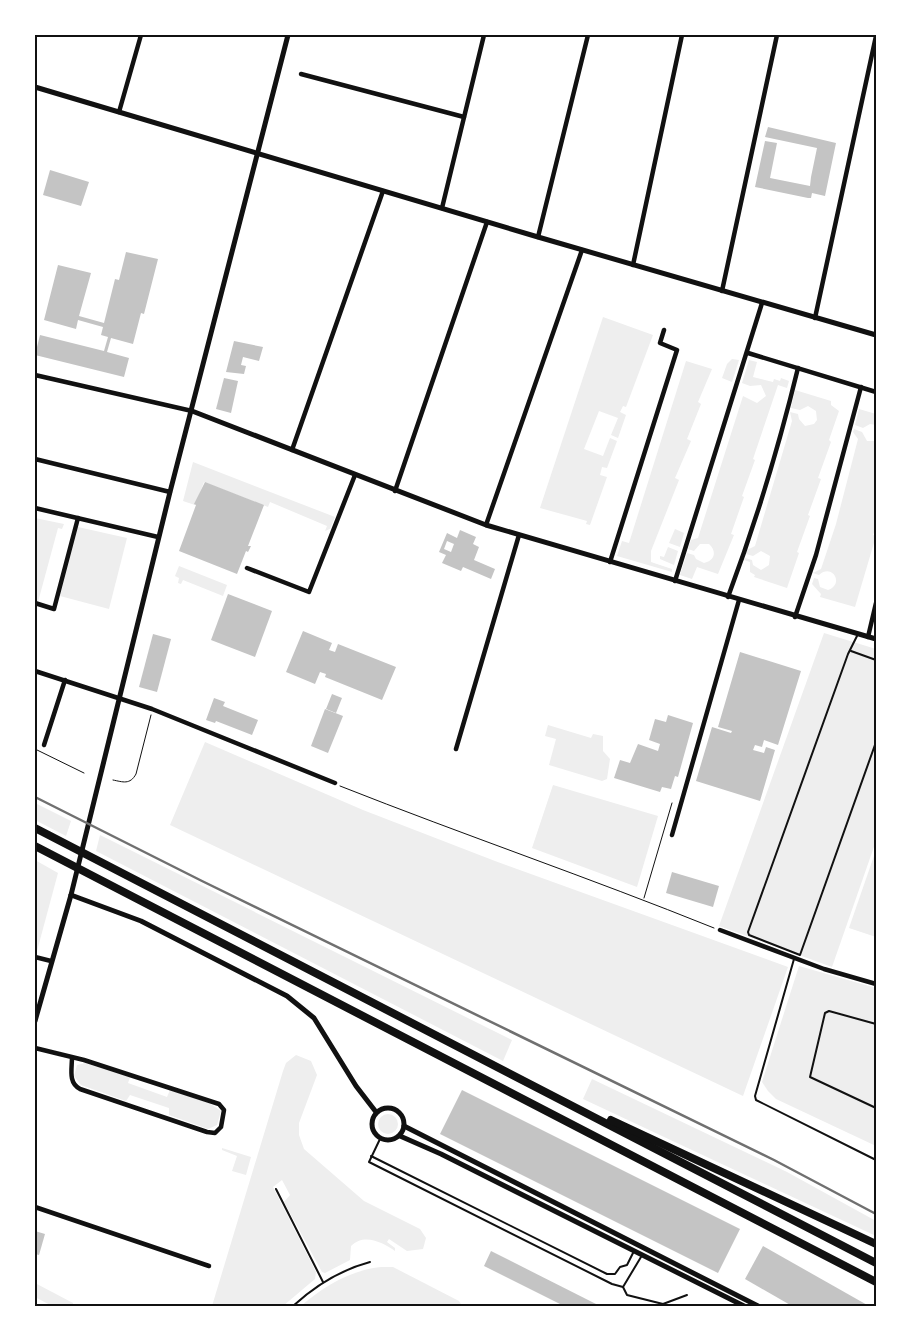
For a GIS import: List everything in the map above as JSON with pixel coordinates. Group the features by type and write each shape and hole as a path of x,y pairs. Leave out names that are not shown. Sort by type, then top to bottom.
{"highway":[{"path":"35,828 876,1263"},
{"path":"35,846 876,1282"},
{"path":"568,1103 612,1120 876,1244"}],"street":[{"path":"119,112 141,35"},
{"path":"35,1021 50,961 71,895 158,537 288,35"},
{"path":"442,208 484,35"},
{"path":"538,238 588,35"},
{"path":"633,264 682,35"},
{"path":"722,291 776,35"},
{"path":"815,318 876,36"},
{"path":"301,74 464,117"},
{"path":"35,87 538,238 876,335"},
{"path":"292,450 383,191"},
{"path":"395,491 487,222"},
{"path":"486,525 582,250"},
{"path":"675,581 748,353 762,303"},
{"path":"610,562 677,350 660,343 664,330"},
{"path":"748,353 876,392"},
{"path":"728,597 750,538 798,368"},
{"path":"35,375 192,411 486,525 795,617 876,639"},
{"path":"795,617 816,555 861,387"},
{"path":"35,459 170,492"},
{"path":"247,568 309,592 355,475"},
{"path":"35,508 158,537"},
{"path":"35,603 54,609 78,518"},
{"path":"456,749 519,535"},
{"path":"672,835 739,600"},
{"path":"868,637 876,603"},
{"path":"35,671 152,709 335,783"},
{"path":"44,745 65,680"},
{"path":"71,895 141,920 287,996 314,1018 356,1086 376,1112"},
{"path":"720,930 794,959 876,984"},
{"path":"35,957 50,961"},
{"path":"35,1048 72,1057 219,1104 224,1110 222,1127 216,1133 207,1132 80,1089 76,1087 71,1077 72,1057"},
{"path":"386,1108 396,1110 403,1118 404,1126 400,1136 390,1141 380,1139 371,1126 376,1112 386,1108"},
{"path":"404,1126 758,1306"},
{"path":"400,1136 410,1139 744,1306"},
{"path":"35,1207 209,1266"}],"lane":[{"path":"858,634 848,654 748,932 749,935 800,955 876,742"},
{"path":"851,651 876,660"},
{"path":"794,959 755,1096 756,1100 876,1160"},
{"path":"876,1024 829,1011 825,1013 810,1077 876,1108"},
{"path":"380,1139 369,1162 612,1284 623,1287 627,1295 663,1304 687,1295"},
{"path":"371,1156 607,1274 615,1274 620,1267 627,1265 634,1251"},
{"path":"276,1189 323,1282"},
{"path":"623,1287 642,1255"},
{"path":"293,1306 323,1282 348,1268 370,1262"}],"path":[{"path":"113,780 127,783 133,780 152,709"},
{"path":"35,749 84,773"},
{"path":"335,783 435,824 644,900 720,930"},
{"path":"644,900 672,803"}],"shaded area":[{"path":"603,317 653,335 626,407 623,406 620,412 626,415 618,438 611,435 618,418 599,411 584,449 603,456 610,438 617,441 607,468 602,467 600,475 607,477 590,525 586,524 587,521 540,508"},
{"path":"732,359 739,360 732,382 722,378 727,364"},
{"path":"749,360 757,362 753,377 773,382 774,379 780,381 781,378 789,381 787,388 778,385 742,496 744,497 731,534 734,535 718,574 697,567 692,579 680,575 687,553 694,555 696,559 704,563 711,560 714,555 709,544 700,544 694,551 688,549 691,540 698,538 743,396 757,403 766,396 761,385 750,386 742,383"},
{"path":"686,361 712,369 698,402 701,404 687,439 691,441 675,478 679,480 651,551 651,562 672,569 672,572 617,556 622,541 629,543"},
{"path":"795,390 831,401 831,405 839,411 829,440 831,442 818,478 821,479 808,515 810,516 787,588 754,577 755,575 750,572 750,562 744,560 745,558 752,560 753,565 761,570 769,565 770,556 761,551 753,556 746,554 747,550 755,546 792,421 790,412 798,414 799,419 805,426 814,424 817,420 816,411 808,406 800,410 791,408"},
{"path":"859,409 876,414 876,425 870,424 863,428 855,425"},
{"path":"854,429 862,432 867,441 876,441 876,527 873,535 876,536 855,607 820,597 821,594 812,584 814,578 818,579 820,587 828,590 836,583 835,576 828,571 819,575 813,573 821,569 836,524 858,439 853,432"},
{"path":"193,462 335,517 330,529 325,531 327,526 270,502 268,507 204,482 195,505 183,501"},
{"path":"35,518 64,524 62,529 58,528 38,602 35,601"},
{"path":"78,527 127,538 109,609 60,596"},
{"path":"675,529 684,533 680,547 669,543"},
{"path":"668,547 678,551 674,565 660,559 660,556 664,557"},
{"path":"179,566 227,585 223,596 183,580 181,584 178,583 179,578 175,576"},
{"path":"824,633 876,649 876,841 832,967 719,926"},
{"path":"548,725 591,738 593,734 603,736 603,751 610,759 607,779 602,781 549,765 556,739 545,736"},
{"path":"205,742 363,810 495,861 788,967 743,1096 170,825"},
{"path":"553,785 658,816 637,887 532,848"},
{"path":"35,803 71,821 66,836 35,820"},
{"path":"100,835 512,1040 503,1061 96,851"},
{"path":"876,850 876,937 849,928"},
{"path":"35,860 58,873 37,951 35,951"},
{"path":"799,966 876,988 876,1146 776,1099 762,1082"},
{"path":"296,1055 311,1061 317,1075 299,1123 299,1135 304,1149 364,1201 420,1229 426,1238 423,1249 407,1251 389,1239 387,1242 395,1248 395,1251 373,1240 362,1240 351,1246 350,1260 325,1273 322,1272 284,1202 290,1195 282,1180 273,1187 316,1272 315,1279 283,1306 212,1306 283,1071 286,1063"},
{"path":"85,1063 130,1077 128,1083 167,1097 170,1090 209,1103 221,1111 217,1125 208,1129 169,1115 169,1108 130,1095 126,1101 81,1085 74,1076 77,1065"},
{"path":"592,1079 787,1172 876,1221 876,1236 583,1099"},
{"path":"384,1114 392,1114 398,1120 398,1128 392,1134 384,1134 378,1128 378,1120"},
{"path":"222,1148 251,1157 246,1175 232,1171 237,1156 222,1150"},
{"path":"381,1267 393,1267 459,1301 462,1306 301,1306 338,1280 349,1275"},
{"path":"35,1283 73,1303 73,1306 52,1306 35,1297"}],"building":[{"path":"768,127 836,143 825,196 812,193 811,198 808,198 755,187 765,141 777,143 770,178 810,186 817,148 765,137"},
{"path":"50,170 89,182 81,206 43,195"},
{"path":"126,252 158,259 144,314 141,313 133,344 111,338 107,352 129,358 124,377 35,355 40,335 104,351 108,337 101,335 103,327 78,320 76,329 44,320 58,265 91,273 79,316 104,323 115,279 119,280"},
{"path":"234,341 263,347 259,361 243,357 241,365 246,366 244,374 226,372"},
{"path":"224,378 238,381 231,413 216,409"},
{"path":"205,482 264,505 248,546 251,546 248,552 246,551 237,574 179,551 196,505 194,504"},
{"path":"460,530 476,537 473,544 479,547 474,560 495,569 491,579 463,567 461,571 442,563 446,555 439,552 447,533 457,538","holes":["447,541 454,544 451,552 444,549"]},
{"path":"228,594 272,611 255,657 211,640"},
{"path":"303,631 332,643 329,650 335,652 338,644 396,667 382,700 325,677 326,674 320,672 315,684 286,672"},
{"path":"153,634 171,639 157,692 139,687"},
{"path":"740,652 801,671 778,745 764,740 762,747 755,745 753,750 764,753 766,747 775,750 760,801 696,781 712,727 731,733 732,731 718,727"},
{"path":"332,694 342,698 336,713 326,709"},
{"path":"214,698 225,702 223,706 258,720 252,735 216,721 215,723 206,720"},
{"path":"325,709 343,716 328,753 311,746"},
{"path":"668,715 693,723 678,777 675,776 671,789 662,787 660,792 614,778 620,760 630,763 638,744 658,751 660,744 649,740 655,719 666,722"},
{"path":"672,872 719,886 713,907 666,893"},
{"path":"462,1090 740,1229 718,1273 440,1134"},
{"path":"35,1231 45,1234 39,1255 35,1254"},
{"path":"763,1246 869,1306 792,1306 745,1279"},
{"path":"491,1251 600,1306 564,1306 484,1266"}],"railway":[{"path":"35,797 202,881 774,1160 876,1214"}]}
